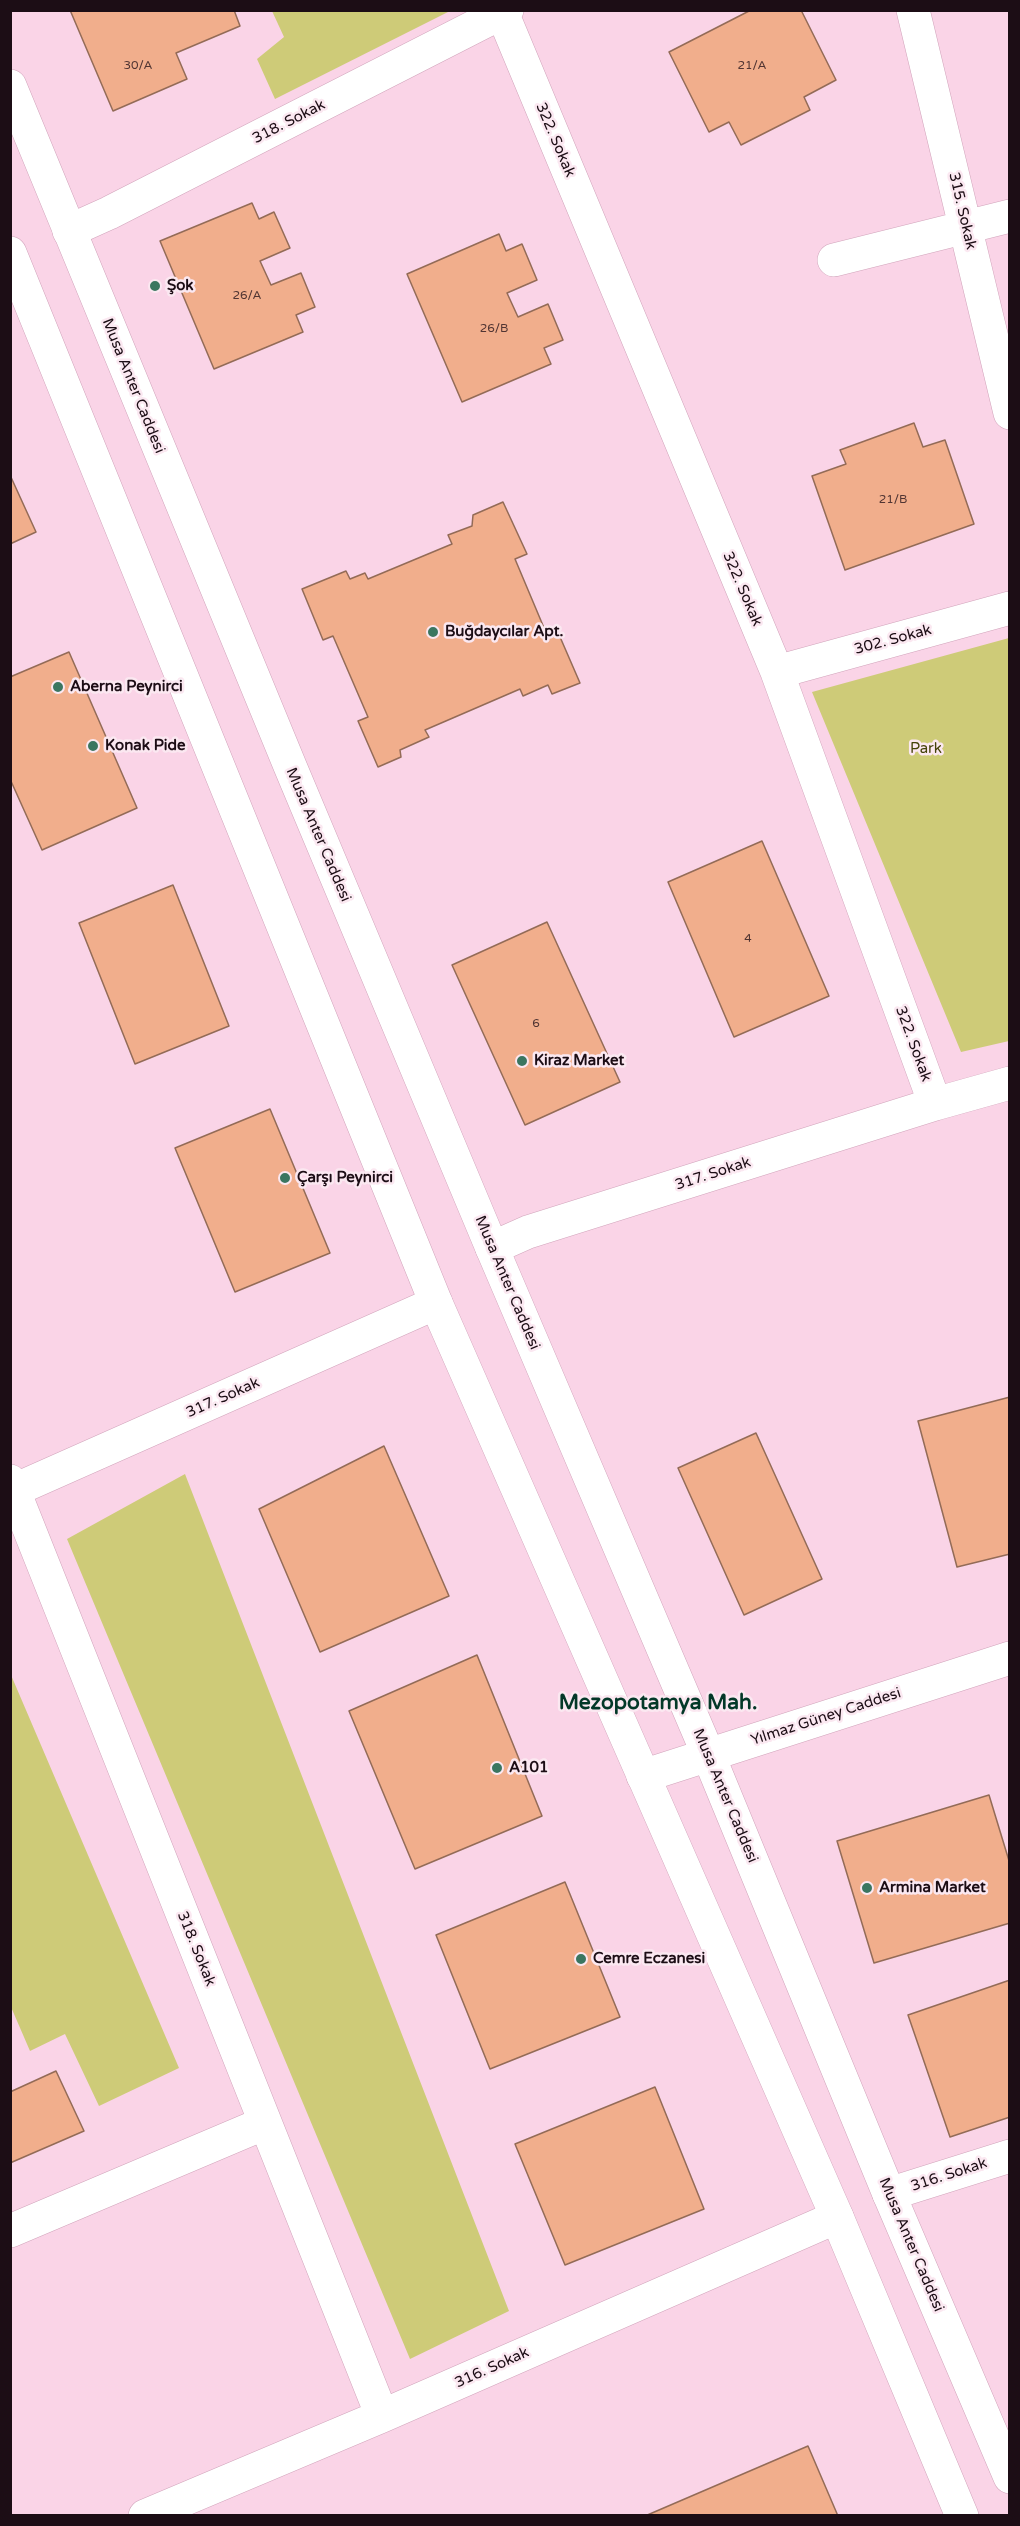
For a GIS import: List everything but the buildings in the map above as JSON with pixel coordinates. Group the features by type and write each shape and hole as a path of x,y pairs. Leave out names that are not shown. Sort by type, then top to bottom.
{"street":[{"name":"315. Sokak","path":"913,10 1010,413"},
{"name":"318. Sokak","path":"69,231 109,213 504,12"},
{"name":"322. Sokak","path":"504,12 777,672 935,1104"},
{"name":"Musa Anter Caddesi","path":"10,86 492,1248 708,1754 889,2194 1010,2477"},
{"path":"834,260 1010,216"},
{"path":"12,260 436,1303 837,2217 962,2516"},
{"name":"302. Sokak","path":"777,672 1010,608"},
{"path":"935,1104 1010,1083"},
{"name":"317. Sokak","path":"492,1248 528,1232 935,1104"},
{"name":"317. Sokak","path":"12,1488 436,1303"},
{"name":"318. Sokak","path":"12,1488 382,2416"},
{"name":"Yılmaz Güney Caddesi","path":"643,1776 1010,1658"},
{"path":"10,2231 265,2123"},
{"name":"316. Sokak","path":"889,2194 1010,2156"},
{"name":"316. Sokak","path":"146,2516 382,2416 837,2217"}],"green space":[{"path":"272,11 450,11 275,99 257,59 284,37"},
{"name":"Park","path":"1009,638 1009,1041 961,1052 812,692"},
{"path":"185,1474 509,2311 410,2359 67,1539"},
{"path":"11,1675 179,2068 99,2106 65,2034 30,2051 11,2007"}],"place":[{"name":"Şok","path":"155,286"},
{"name":"Buğdaycılar Apt.","path":"433,632"},
{"name":"Aberna Peynirci","path":"58,687"},
{"name":"Konak Pide","path":"93,746"},
{"name":"Kiraz Market","path":"522,1061"},
{"name":"Çarşı Peynirci","path":"285,1178"},
{"name":"A101","path":"497,1768"},
{"name":"Armina Market","path":"867,1888"},
{"name":"Cemre Eczanesi","path":"581,1959"}],"district":[{"name":"Mezopotamya Mah.","path":"658,1703"}]}
